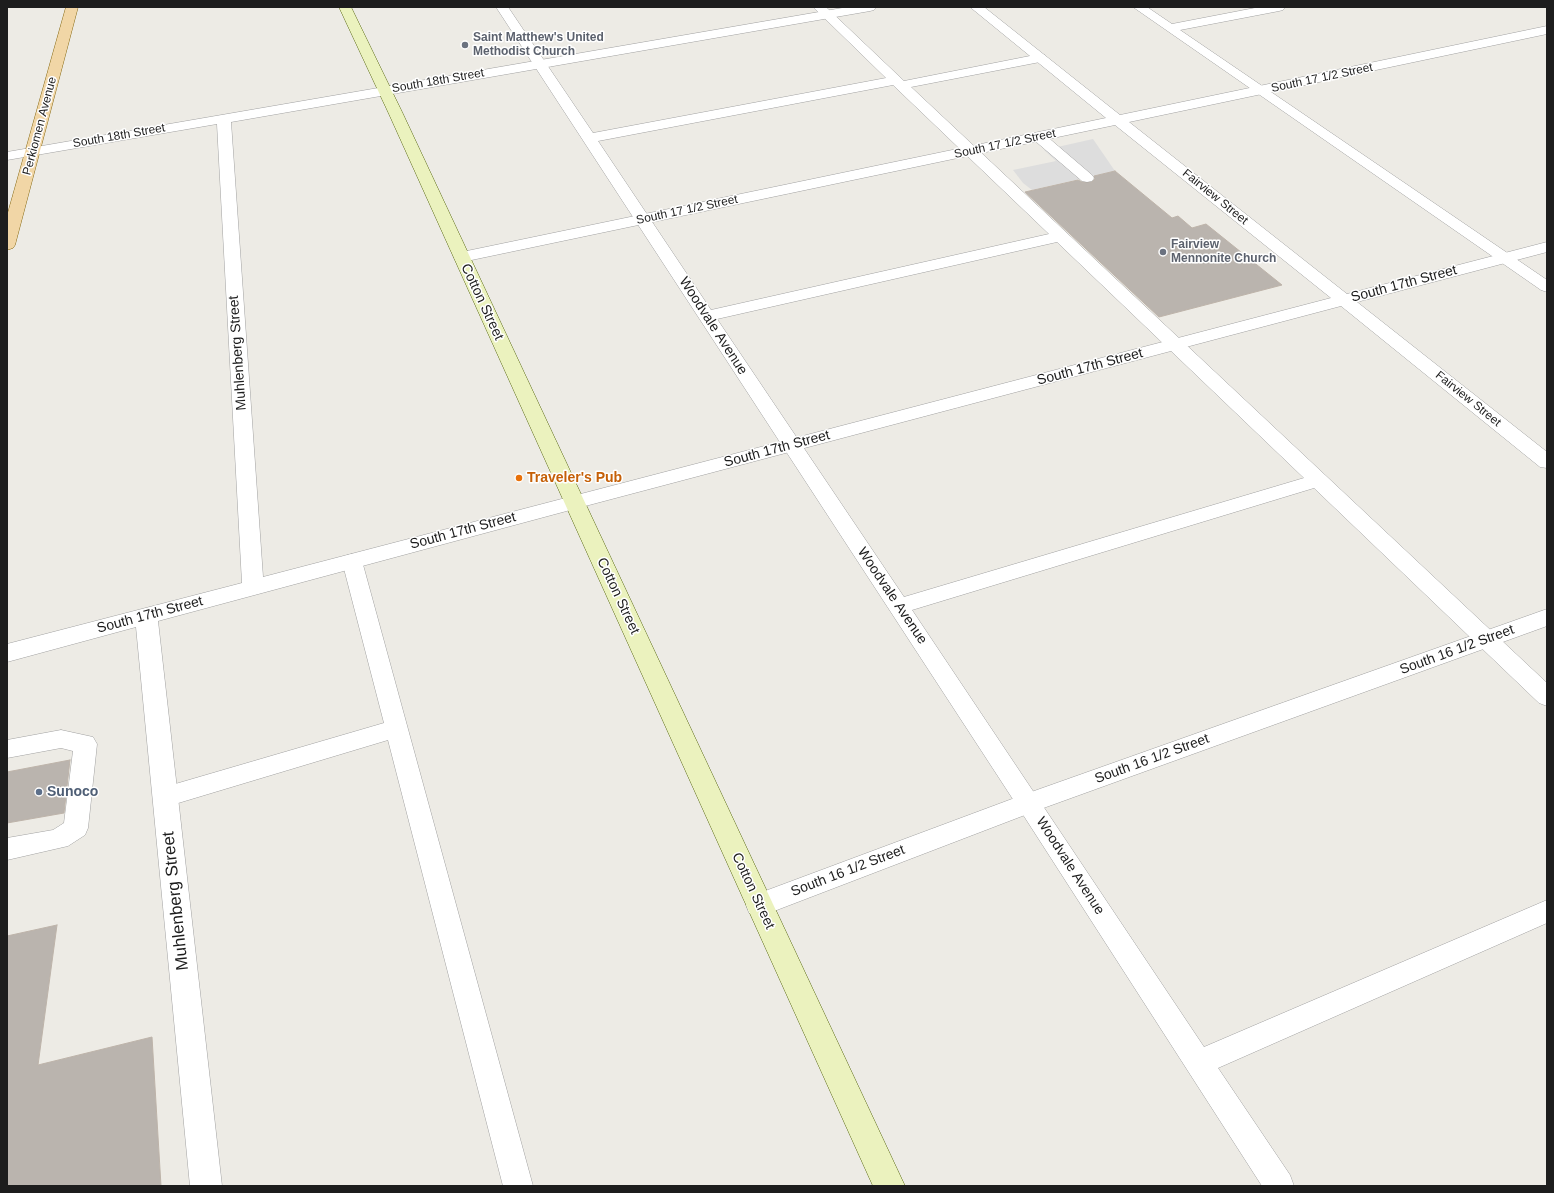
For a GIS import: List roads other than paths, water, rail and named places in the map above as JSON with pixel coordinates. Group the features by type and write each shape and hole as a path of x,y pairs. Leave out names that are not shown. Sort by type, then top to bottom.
{"main road":[{"name":"Perkiomen Avenue","path":"7,245 72,7"}],"street":[{"name":"Cotton Street","path":"345,7 462,257 889,1186"},
{"name":"South 18th Street","path":"7,156 540,63 823,11 870,7"},
{"name":"Fairview Street","path":"976,7 1547,462"},
{"name":"South 17 1/2 Street","path":"462,257 1547,30"},
{"name":"Muhlenberg Street","path":"224,118 253,587"},
{"name":"South 17th Street","path":"7,653 574,502 1547,247"},
{"name":"Muhlenberg Street","path":"146,616 206,1186"},
{"name":"South 16 1/2 Street","path":"759,905 1029,803 1547,617"}],"lane":[{"name":"Woodvale Avenue","path":"502,7 1029,803 1279,1186"},
{"path":"1139,7 1547,287"},
{"path":"1170,28 1279,7"},
{"path":"823,11 1547,696"},
{"path":"590,138 1040,58"},
{"path":"1039,137 1087,178"},
{"path":"707,316 1062,236"},
{"path":"899,606 1319,480"},
{"path":"352,561 518,1186"},
{"path":"165,797 397,728"},
{"path":"7,749 61,740 85,744 76,828 59,839 7,850"},
{"path":"1198,1063 1547,911"}],"place":[{"name":"Saint Matthew's United Methodist Church","path":"465,45"},
{"name":"Fairview Mennonite Church","path":"1163,252"},
{"name":"Traveler's Pub","path":"519,478"},
{"name":"Sunoco","path":"39,792"}]}
